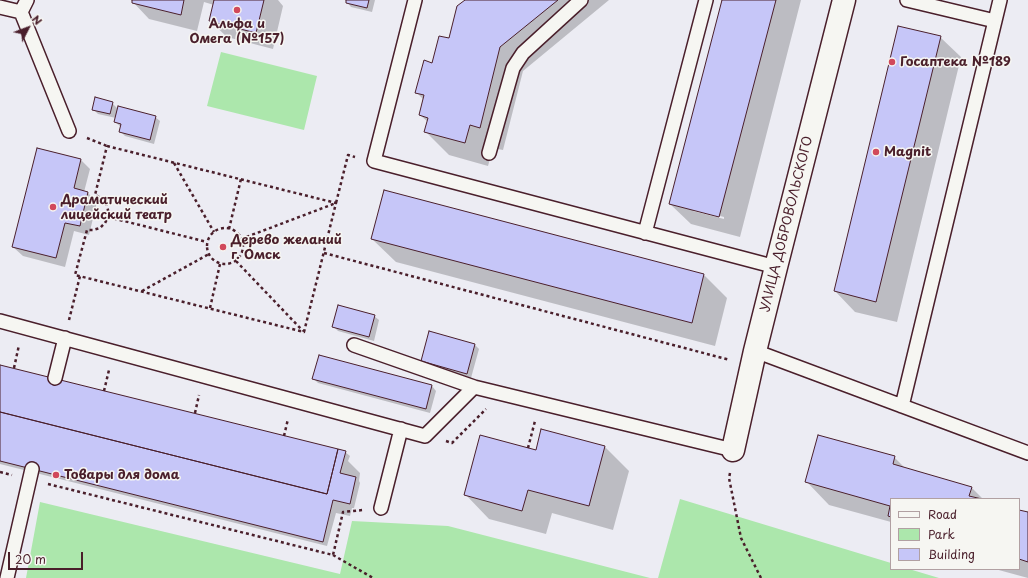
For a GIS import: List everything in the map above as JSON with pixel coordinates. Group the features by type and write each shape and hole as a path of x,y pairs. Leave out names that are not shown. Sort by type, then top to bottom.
{"street":[{"name":"УЛИЦА ДОБРОВОЛЬСКОГО","path":"733,450 753,358 844,0"}],"lane":[{"path":"21,12 28,0"},
{"path":"415,0 374,161 776,267"},
{"path":"489,153 514,68 523,53 581,0"},
{"path":"645,233 706,0"},
{"path":"907,0 995,21"},
{"path":"902,406 1000,0"},
{"path":"0,7 21,12"},
{"path":"21,12 70,131"},
{"path":"0,321 425,436 474,387"},
{"path":"55,378 64,338"},
{"path":"354,346 474,387 733,450"},
{"path":"753,358 902,406 1028,453"},
{"path":"381,508 401,429"},
{"path":"7,578 31,474"}],"path":[{"path":"304,332 75,275 87,230 100,228 108,217 106,203 95,195 107,146 336,203"},
{"path":"304,332 348,155 374,161"},
{"path":"173,162 214,232"},
{"path":"229,229 241,179"},
{"path":"241,239 336,203"},
{"path":"108,217 207,242"},
{"path":"221,229 229,229 236,233 241,239 243,247 241,254 236,260 228,264 220,264 213,260 209,254 207,242 214,232 221,229"},
{"path":"324,253 753,358"},
{"path":"142,291 209,254"},
{"path":"236,260 304,332"},
{"path":"210,308 220,264"},
{"path":"64,338 80,276"},
{"path":"528,448 530,438"},
{"path":"733,450 729,478 741,538 761,578"},
{"path":"0,472 31,474 332,555 373,578"},
{"path":"332,555 343,512"}],"green space":[{"path":"221,52 317,76 304,130 207,106"},
{"path":"680,499 890,563 890,570 912,570 939,578 658,578"},
{"path":"40,502 340,574 352,521 448,526 650,578 26,578"}],"building":[{"name":"Альфа и Омега (№157)","path":"132,0 184,0 181,15 132,3"},
{"name":"Альфа и Омега (№157)","path":"214,0 264,0 256,33 209,21"},
{"path":"346,0 369,0 367,8 346,3"},
{"path":"465,0 558,0 500,47 480,128 470,125 465,143 424,132 428,118 419,115 424,95 415,93 424,60 432,63 439,36 449,38 457,6"},
{"path":"722,0 776,0 719,217 669,204"},
{"path":"898,26 941,36 876,302 834,291"},
{"path":"95,97 113,102 110,114 92,110"},
{"path":"118,106 156,116 150,140 119,132 121,124 114,122"},
{"name":"Драматический лицейский театр","path":"37,148 81,159 74,188 88,192 80,226 65,223 56,258 12,247"},
{"path":"384,190 704,274 692,323 371,239"},
{"path":"338,305 375,315 369,337 332,327"},
{"path":"429,331 475,344 467,374 421,361"},
{"path":"319,355 432,385 426,409 312,379"},
{"path":"0,365 338,449 327,494 0,412"},
{"path":"0,412 327,494 338,449 346,451 340,473 356,477 350,504 333,500 323,542 0,461"},
{"path":"541,429 605,446 589,506 528,490 522,511 464,495 480,435 536,450"},
{"path":"818,435 895,456 893,464 972,487 969,496 978,498 890,498 890,506 805,482"},
{"path":"890,506 890,517 888,516"},
{"path":"1020,510 1028,512 1028,562 1020,559"}],"place":[{"name":"Альфа и Омега (№157)","path":"237,10"},
{"name":"Госаптека №189","path":"892,62"},
{"name":"Magnit","path":"876,152"},
{"name":"Драматический лицейский театр","path":"53,207"},
{"name":"Дерево желаний г. Омск","path":"223,247"},
{"name":"Товары для дома","path":"56,475"}]}
